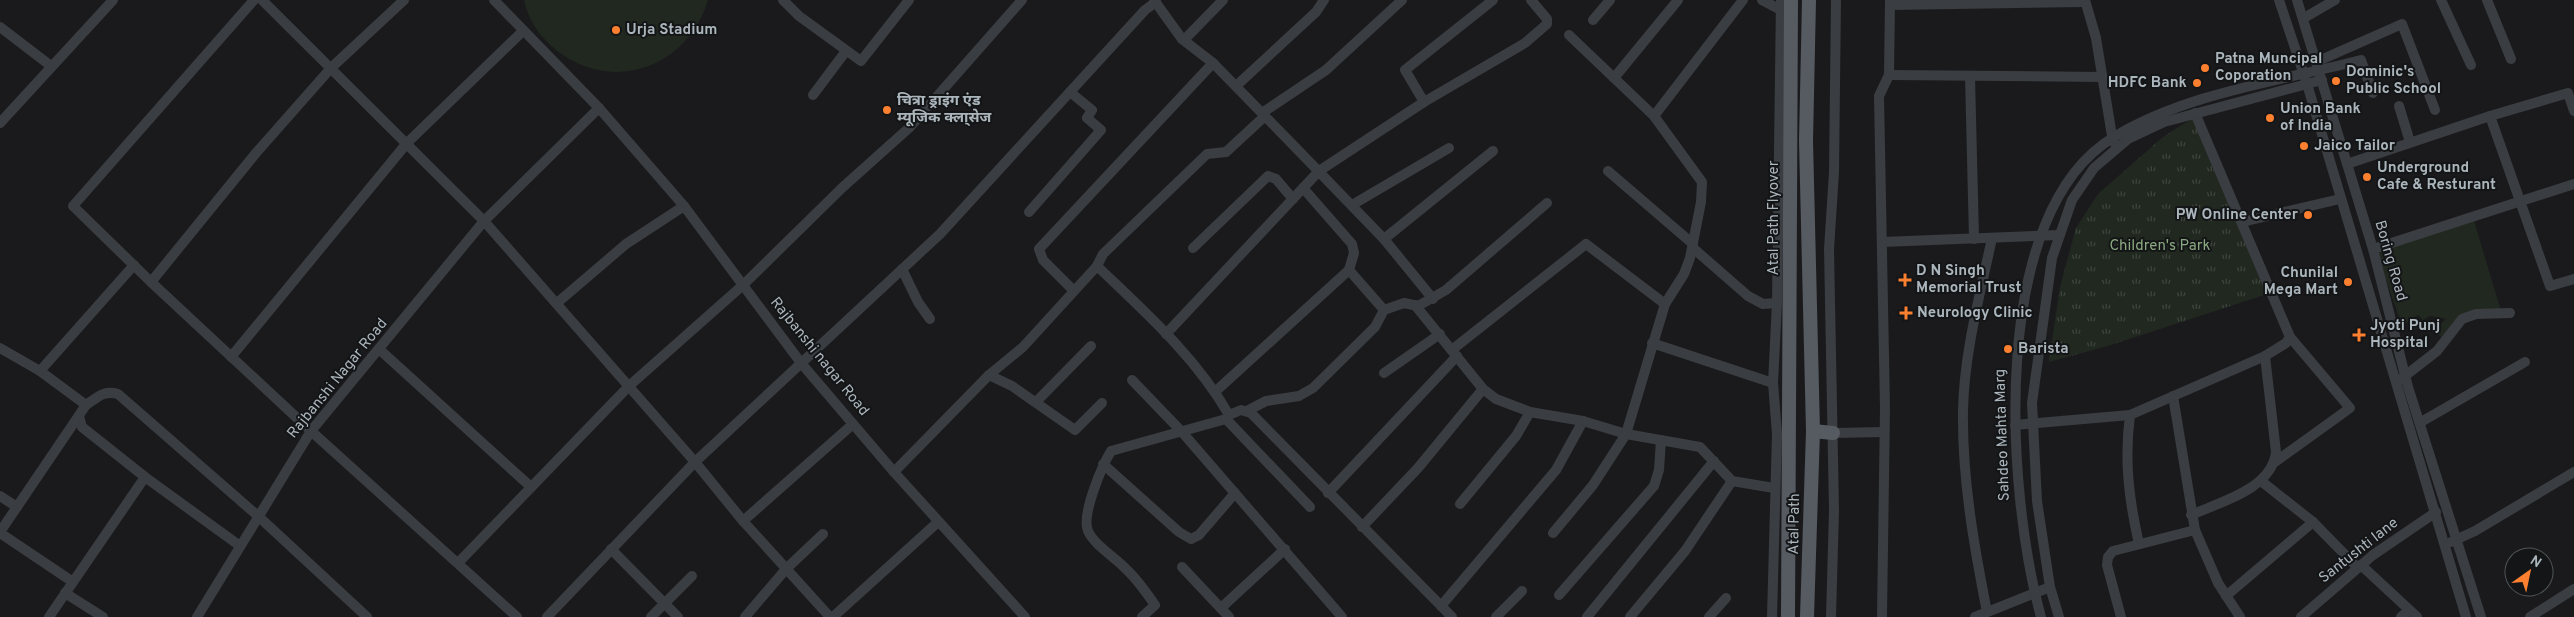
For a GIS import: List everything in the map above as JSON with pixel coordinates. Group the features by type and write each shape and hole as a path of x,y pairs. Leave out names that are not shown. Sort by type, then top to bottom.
{"main road":[{"name":"Atal Path Flyover","path":"1783,435 1791,0"},
{"path":"1809,0 1806,141 1813,431 1833,433"},
{"name":"Atal Path","path":"1807,617 1813,431"},
{"name":"Atal Path","path":"1783,435 1788,617"}],"street":[{"path":"0,123 113,0"},
{"path":"254,0 72,206 311,432 517,617"},
{"path":"262,0 484,221 695,462 742,521 831,617 938,522"},
{"path":"151,282 256,153 331,68 404,0"},
{"name":"Rajbanshi nagar Road","path":"494,0 599,108 684,206 801,363 938,522 1025,617"},
{"path":"783,0 799,16 862,61 908,0"},
{"path":"458,563 629,386 743,285 843,187 910,127 1022,0"},
{"path":"1182,39 1186,38 1223,0"},
{"path":"1236,86 1316,12 1324,0"},
{"path":"894,472 989,375 1022,347 1097,266 1103,254 1207,154 1226,152 1261,118 1326,70 1402,0"},
{"path":"1424,102 1405,70 1493,0"},
{"path":"1166,334 1317,174 1424,102 1525,43 1547,24 1547,19 1531,0"},
{"path":"1593,20 1610,0"},
{"path":"1614,78 1678,0"},
{"path":"1654,116 1743,0"},
{"path":"1762,0 1781,5 1777,303 1773,383 1783,435 1774,488 1772,617"},
{"path":"1831,617 1833,433 1829,258 1834,172 1836,0"},
{"path":"2279,0 2307,84 2466,617"},
{"name":"Boring Road","path":"2297,0 2373,249 2406,377 2480,617"},
{"path":"2304,18 2335,0"},
{"path":"2441,0 2471,65"},
{"path":"2487,0 2511,59"},
{"path":"1882,617 1884,432 1879,96 1889,75 1890,3 2085,1 2096,38 2115,150"},
{"path":"546,617 695,462 940,234 1151,4 1182,39 1210,66 1236,86 1261,118 1317,174 1352,205 1384,239 1440,334 1458,348 1483,389 1496,399 1530,412 1583,421 1626,434 1700,447 1732,481 1774,488"},
{"path":"2319,71 2402,24 2435,110"},
{"path":"0,27 51,66"},
{"path":"231,357 407,143 523,31"},
{"path":"1553,533 1593,485 1626,434 1665,304 1684,274 1693,246 1702,182 1654,116 1569,35"},
{"path":"813,95 846,51"},
{"path":"2319,71 2361,60 2373,93"},
{"path":"1074,291 1043,260 1039,249 1210,66"},
{"name":"Sahdeo Mahta Marg","path":"2041,617 2027,558 2017,480 2015,426 2016,364 2024,308 2039,236 2052,208 2068,181 2086,158 2112,138 2143,121 2186,104 2319,71"},
{"name":"Sahdeo Mahta Marg","path":"2059,617 2050,587 2038,501 2032,403 2052,258 2072,200 2094,168 2128,139 2164,122 2307,84 2319,71"},
{"path":"1889,75 2103,77"},
{"path":"1970,76 1974,239"},
{"path":"1029,212 1102,130 1087,118 1092,110 1070,92"},
{"path":"2347,164 2490,116 2568,93 2574,111"},
{"path":"2399,106 2410,142"},
{"path":"484,221 599,108"},
{"path":"2191,515 2261,481 2275,462 2350,408 2290,338 2195,113"},
{"path":"2490,116 2550,286 2574,279"},
{"path":"1352,205 1449,148"},
{"path":"1384,239 1493,151"},
{"path":"1608,172 1748,296 1763,304 1777,303"},
{"path":"1193,248 1268,176 1276,179 1293,199"},
{"path":"2373,249 2574,184"},
{"path":"1216,391 1349,270 1354,253 1352,244 1305,186"},
{"path":"2242,222 2340,198"},
{"path":"1142,617 1155,605 1128,570 1093,539 1088,530 1088,511 1103,464 1111,452 1228,417 1266,401 1299,396 1314,388 1375,327 1384,310 1404,303 1423,303 1547,203"},
{"path":"557,303 626,244 684,206"},
{"name":"Rajbanshi Nagar Road","path":"197,617 311,432 484,221"},
{"path":"1882,242 2059,235"},
{"path":"1987,612 1978,567 1967,488 1963,410 1972,331 1992,238"},
{"path":"1328,493 1458,348 1586,244 1665,304"},
{"path":"40,372 134,265"},
{"path":"1097,266 1166,334 1216,391 1228,417 1310,507"},
{"path":"902,269 918,302 930,319"},
{"path":"1349,270 1384,310"},
{"path":"2395,382 2406,377 2437,351 2462,319 2476,314 2510,313"},
{"path":"1384,373 1440,334"},
{"path":"2015,426 2130,415 2265,356 2286,343 2290,338"},
{"path":"1652,343 1773,383"},
{"path":"1036,402 1091,346"},
{"path":"0,348 40,372 86,404"},
{"path":"380,350 531,487"},
{"path":"2265,356 2276,452 2275,462"},
{"path":"2421,422 2525,362"},
{"path":"989,375 1012,386 1075,430 1102,403"},
{"path":"1132,380 1182,432 1342,617"},
{"path":"1362,527 1418,468 1483,389"},
{"path":"73,582 0,533 80,416 86,404 105,392 118,394 258,516 366,617"},
{"path":"2173,396 2194,530 2209,565 2240,617"},
{"path":"1247,410 1452,617"},
{"path":"1460,504 1516,436 1530,412"},
{"path":"2130,415 2126,462 2130,499 2140,544"},
{"path":"80,416 82,427 145,477 240,546"},
{"path":"1441,606 1556,470 1583,421"},
{"path":"742,521 852,424"},
{"path":"1833,433 1884,432"},
{"path":"1559,596 1654,486 1659,470 1661,440"},
{"path":"1587,617 1714,461"},
{"path":"1103,464 1187,538 1199,535 1235,493"},
{"path":"2446,546 2475,531 2574,472"},
{"path":"49,617 145,477"},
{"path":"1630,617 1685,551 1732,481"},
{"path":"2261,481 2313,522 2405,613 2418,617"},
{"path":"0,496 17,507"},
{"name":"Santushti lane","path":"2302,617 2359,566 2436,512"},
{"path":"2226,596 2313,522"},
{"path":"2121,617 2110,579 2108,557 2113,551 2194,530"},
{"path":"745,617 786,569 823,534"},
{"path":"1221,608 1284,549"},
{"path":"612,550 678,617"},
{"path":"1182,566 1229,617"},
{"path":"651,617 692,576"},
{"path":"1975,617 2050,587"},
{"path":"2530,617 2574,589"},
{"path":"1496,617 1522,591"},
{"path":"65,593 103,617"},
{"path":"1710,617 1726,598"}],"green space":[{"name":"Urja Stadium","path":"524,0 708,0 698,23 684,42 666,57 646,67 624,72 601,71 578,64 556,50 536,28 528,14"},
{"name":"Children's Park","path":"2193,118 2267,294 2111,345 2049,362 2060,287 2076,228 2098,194 2163,137"},
{"path":"2474,221 2501,311 2475,311 2443,339 2434,331 2446,319 2430,316 2423,320 2418,315 2402,326 2376,250"}],"place":[{"name":"Urja Stadium","path":"616,30"},
{"name":"Patna Muncipal Coporation","path":"2205,68"},
{"name":"Dominic's Public School","path":"2336,81"},
{"name":"HDFC Bank","path":"2197,83"},
{"name":"चित्रा ड्राइंग एंड म्यूजिक क्ला्सेज","path":"887,110"},
{"name":"Union Bank of India","path":"2270,118"},
{"name":"Jaico Tailor","path":"2304,146"},
{"name":"Underground Cafe & Resturant","path":"2367,177"},
{"name":"PW Online Center","path":"2308,215"},
{"name":"D N Singh Memorial Trust","path":"1905,280"},
{"name":"Chunilal Mega Mart","path":"2348,282"},
{"name":"Neurology Clinic","path":"1906,313"},
{"name":"Jyoti Punj Hospital","path":"2359,335"},
{"name":"Barista","path":"2008,349"}]}
